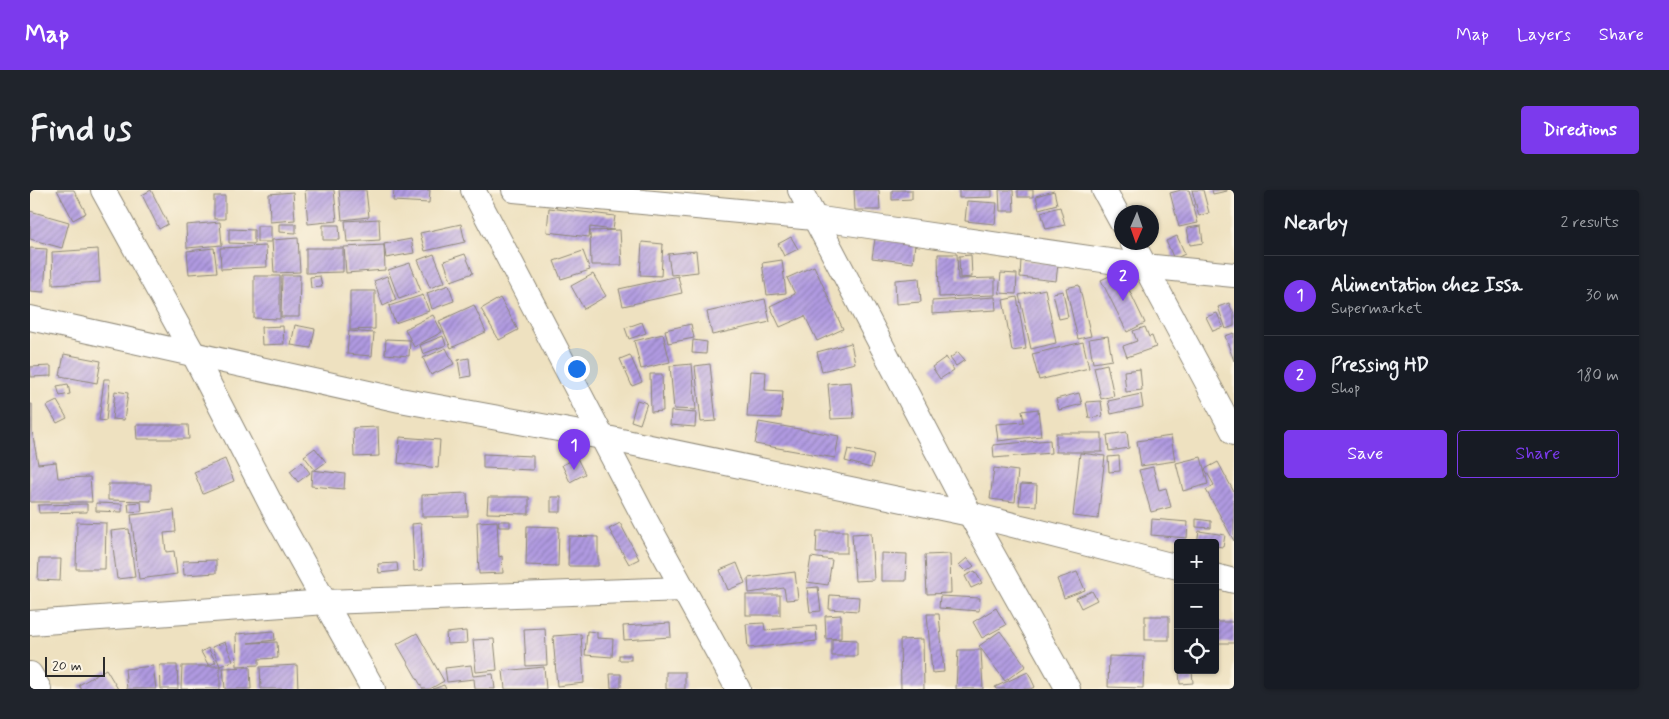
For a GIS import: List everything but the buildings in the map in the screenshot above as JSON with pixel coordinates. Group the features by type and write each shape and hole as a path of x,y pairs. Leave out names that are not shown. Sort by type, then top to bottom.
{"street":[{"path":"103,190 194,355 277,516 374,689"},
{"path":"473,190 602,437 738,689"},
{"path":"514,190 814,218 1144,266 1234,275"},
{"path":"800,190 970,514 1068,689"},
{"path":"1104,190 1114,208"},
{"path":"1136,250 1234,433"},
{"path":"30,318 400,400 602,437 970,514 1174,566"},
{"path":"1219,577 1234,581"},
{"path":"30,623 326,602 683,589"},
{"path":"30,674 39,689"}],"place":[{"name":"Pressing HD","path":"1123,301"},
{"name":"Alimentation chez Issa","path":"574,470"}]}
